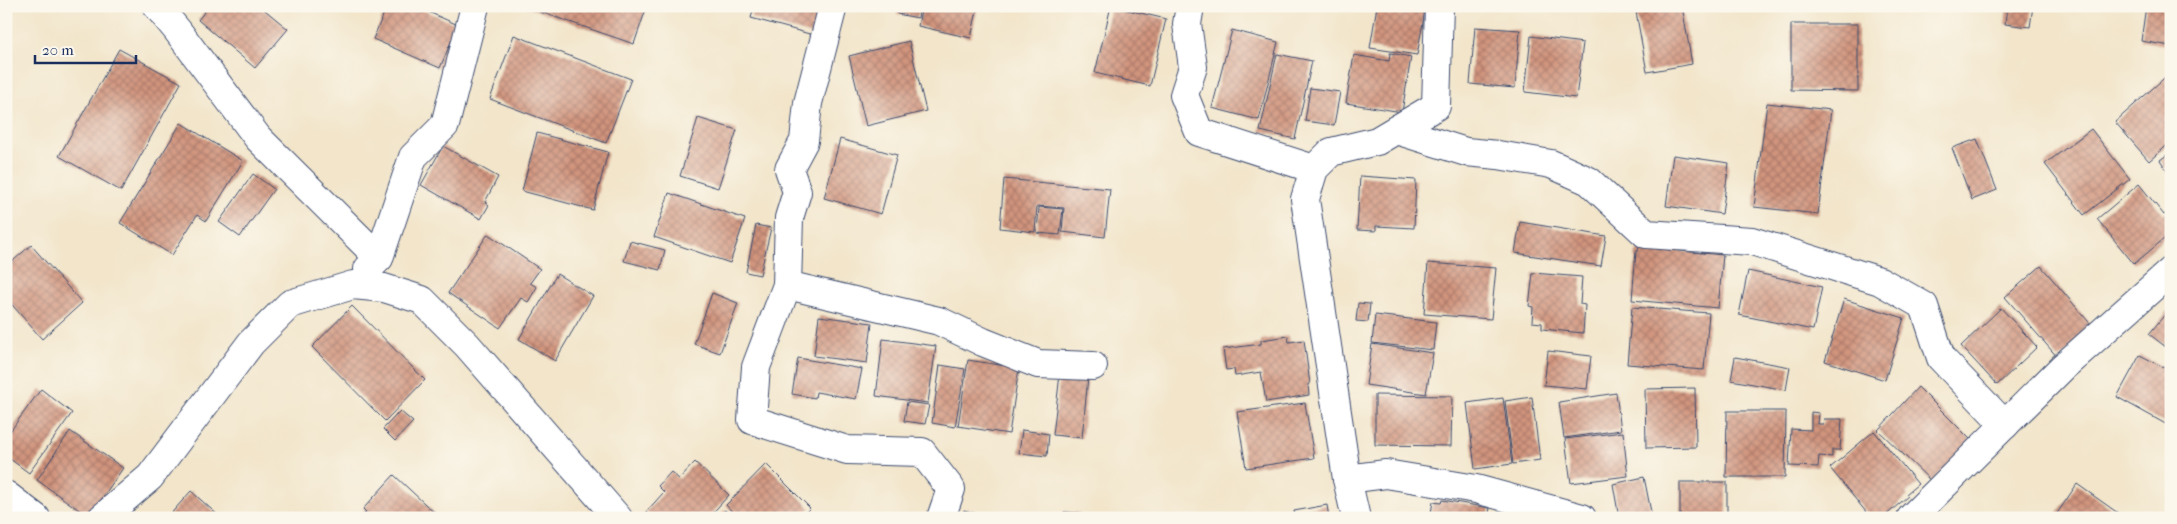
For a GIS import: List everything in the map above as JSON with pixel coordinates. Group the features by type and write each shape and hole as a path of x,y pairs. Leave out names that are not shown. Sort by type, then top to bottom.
{"street":[{"path":"157,6 258,138 379,258"},
{"path":"353,285 379,258 413,157 445,125 475,6"},
{"path":"833,6 808,102 804,141 789,169 797,192 789,218 787,285 756,367 752,420 847,450 922,452 951,489 941,518"},
{"path":"1190,6 1187,24 1193,67 1184,95 1199,132 1314,169"},
{"path":"1356,518 1347,479 1305,199 1314,169 1331,152 1377,141 1436,106 1438,6"},
{"path":"1396,130 1466,152 1498,155 1551,164 1589,181 1646,234 1752,241 1880,281 1924,306 1941,358 2005,424"},
{"path":"1911,518 2063,367 2171,271"},
{"path":"102,518 150,477 251,343 290,304 353,285 384,288 422,300 467,345 618,518"},
{"path":"787,285 939,321 983,342 1038,364 1093,366"},
{"path":"1347,479 1386,474 1476,488 1582,518"},
{"path":"6,495 36,518"}],"building":[{"path":"209,6 260,6 288,29 255,68 198,20"},
{"path":"387,6 415,6 458,25 440,68 373,39"},
{"path":"523,6 647,6 634,44"},
{"path":"754,6 825,6 817,36 751,18"},
{"path":"898,6 920,6 918,18 897,14"},
{"path":"922,6 978,6 971,38 918,26"},
{"path":"1111,6 1166,19 1150,86 1095,73"},
{"path":"1377,6 1426,6 1417,55 1370,48"},
{"path":"1635,6 1682,6 1692,64 1647,72"},
{"path":"2007,6 2033,6 2030,27 2005,24"},
{"path":"2146,6 2171,6 2171,46 2141,41"},
{"path":"1791,24 1858,24 1858,91 1791,90"},
{"path":"1475,27 1520,30 1515,88 1470,84"},
{"path":"1232,30 1278,42 1259,120 1212,108"},
{"path":"514,35 631,79 606,143 490,99"},
{"path":"1531,36 1583,43 1576,98 1525,92"},
{"path":"909,41 926,111 866,126 849,56"},
{"path":"119,49 181,83 121,191 59,156"},
{"path":"1390,53 1411,57 1402,112 1346,103 1354,55 1389,61"},
{"path":"1277,54 1312,61 1295,139 1260,131"},
{"path":"2171,72 2171,142 2149,161 2115,122"},
{"path":"1310,88 1340,92 1334,125 1305,121"},
{"path":"1767,103 1831,110 1818,214 1754,207"},
{"path":"698,118 737,130 718,188 680,176"},
{"path":"181,123 243,161 206,221 197,215 172,255 120,223"},
{"path":"2091,129 2130,179 2084,215 2045,164"},
{"path":"537,133 608,152 593,210 522,191"},
{"path":"840,139 897,155 881,214 824,198"},
{"path":"1977,139 1997,190 1972,200 1952,148"},
{"path":"443,146 498,177 485,202 489,205 481,219 421,185"},
{"path":"2171,152 2171,176 2160,160"},
{"path":"1673,155 1729,163 1722,214 1666,206"},
{"path":"253,174 274,189 240,237 219,222"},
{"path":"1360,176 1416,180 1414,228 1376,226 1376,231 1357,230"},
{"path":"1004,179 1110,189 1105,237 1062,232 1064,208 1037,206 1035,232 1000,228"},
{"path":"2139,184 2164,215 2171,209 2171,233 2134,264 2097,219"},
{"path":"669,193 745,219 730,263 654,237"},
{"path":"1039,207 1063,209 1060,235 1037,233"},
{"path":"1520,222 1606,236 1601,266 1515,253"},
{"path":"756,225 771,228 760,275 746,272"},
{"path":"488,234 540,269 530,283 537,287 528,302 521,298 500,328 448,293"},
{"path":"630,241 665,250 660,270 624,261"},
{"path":"31,245 82,303 42,339 6,298 6,267"},
{"path":"1639,247 1723,255 1718,308 1632,300 1636,251 1638,251"},
{"path":"1428,263 1496,268 1491,319 1424,314"},
{"path":"2041,266 2094,328 2059,359 2005,297"},
{"path":"1748,271 1822,287 1813,330 1739,315"},
{"path":"1533,273 1582,277 1580,304 1585,305 1583,333 1542,329 1542,323 1532,322 1533,307 1529,306"},
{"path":"557,274 593,296 555,361 519,339"},
{"path":"712,293 738,303 720,353 694,344"},
{"path":"1844,299 1904,318 1885,380 1825,361"},
{"path":"1358,303 1370,304 1368,322 1356,321"},
{"path":"352,306 425,380 385,421 312,347"},
{"path":"1632,307 1709,313 1704,370 1627,364"},
{"path":"2171,307 2171,351 2149,334"},
{"path":"2001,308 2037,347 1997,385 1961,346"},
{"path":"1375,315 1436,322 1433,350 1372,343"},
{"path":"819,316 872,323 867,363 814,356"},
{"path":"1288,336 1289,342 1304,340 1310,384 1308,384 1309,395 1266,402 1261,372 1235,376 1234,369 1226,370 1223,349 1261,344 1261,340"},
{"path":"883,339 936,346 928,403 876,396"},
{"path":"1372,344 1433,353 1426,394 1366,385"},
{"path":"1548,351 1591,356 1587,389 1544,385"},
{"path":"2140,355 2171,371 2171,427 2117,397"},
{"path":"1735,357 1790,367 1786,390 1731,380"},
{"path":"798,358 862,369 856,399 816,392 815,398 792,394"},
{"path":"968,360 1019,368 1009,434 958,426"},
{"path":"940,365 965,369 955,427 932,423"},
{"path":"1060,374 1088,377 1082,438 1053,435"},
{"path":"1918,387 1972,441 1932,482 1878,430"},
{"path":"1695,388 1696,447 1646,448 1645,389"},
{"path":"41,389 72,413 29,473 6,456 6,437"},
{"path":"1616,393 1621,430 1564,438 1559,402"},
{"path":"1375,395 1452,396 1451,446 1375,445"},
{"path":"1532,397 1540,460 1513,464 1505,401"},
{"path":"1503,398 1512,464 1475,469 1467,403"},
{"path":"907,402 929,405 925,424 904,421"},
{"path":"1305,403 1314,458 1246,468 1237,412"},
{"path":"400,411 413,422 395,441 383,429"},
{"path":"1727,411 1786,411 1785,477 1726,477"},
{"path":"1811,412 1819,413 1818,424 1823,424 1824,419 1842,419 1840,450 1832,450 1832,457 1819,456 1818,467 1789,466 1791,429 1811,430"},
{"path":"1022,430 1049,434 1047,456 1019,453"},
{"path":"70,431 123,468 89,517 37,480"},
{"path":"1874,431 1918,484 1906,494 1908,496 1883,518 1871,518 1830,468"},
{"path":"1623,432 1628,476 1571,483 1565,439"},
{"path":"695,462 729,495 708,518 652,518 646,512 664,492 658,486 671,472 679,479"},
{"path":"766,464 810,508 800,518 738,518 726,505"},
{"path":"394,475 440,518 361,518 366,512 363,509"},
{"path":"1644,477 1652,517 1619,518 1613,484"},
{"path":"1680,482 1727,482 1727,518 1680,518"},
{"path":"2077,484 2125,518 2054,518"},
{"path":"191,491 221,518 167,518"},
{"path":"1442,500 1490,508 1488,518 1430,518 1433,502 1441,503"},
{"path":"1327,505 1329,518 1295,518 1294,511"},
{"path":"725,510 733,518 716,518"},
{"path":"964,510 987,517 987,518 962,518"},
{"path":"1064,512 1080,513 1079,518 1063,518"}]}
